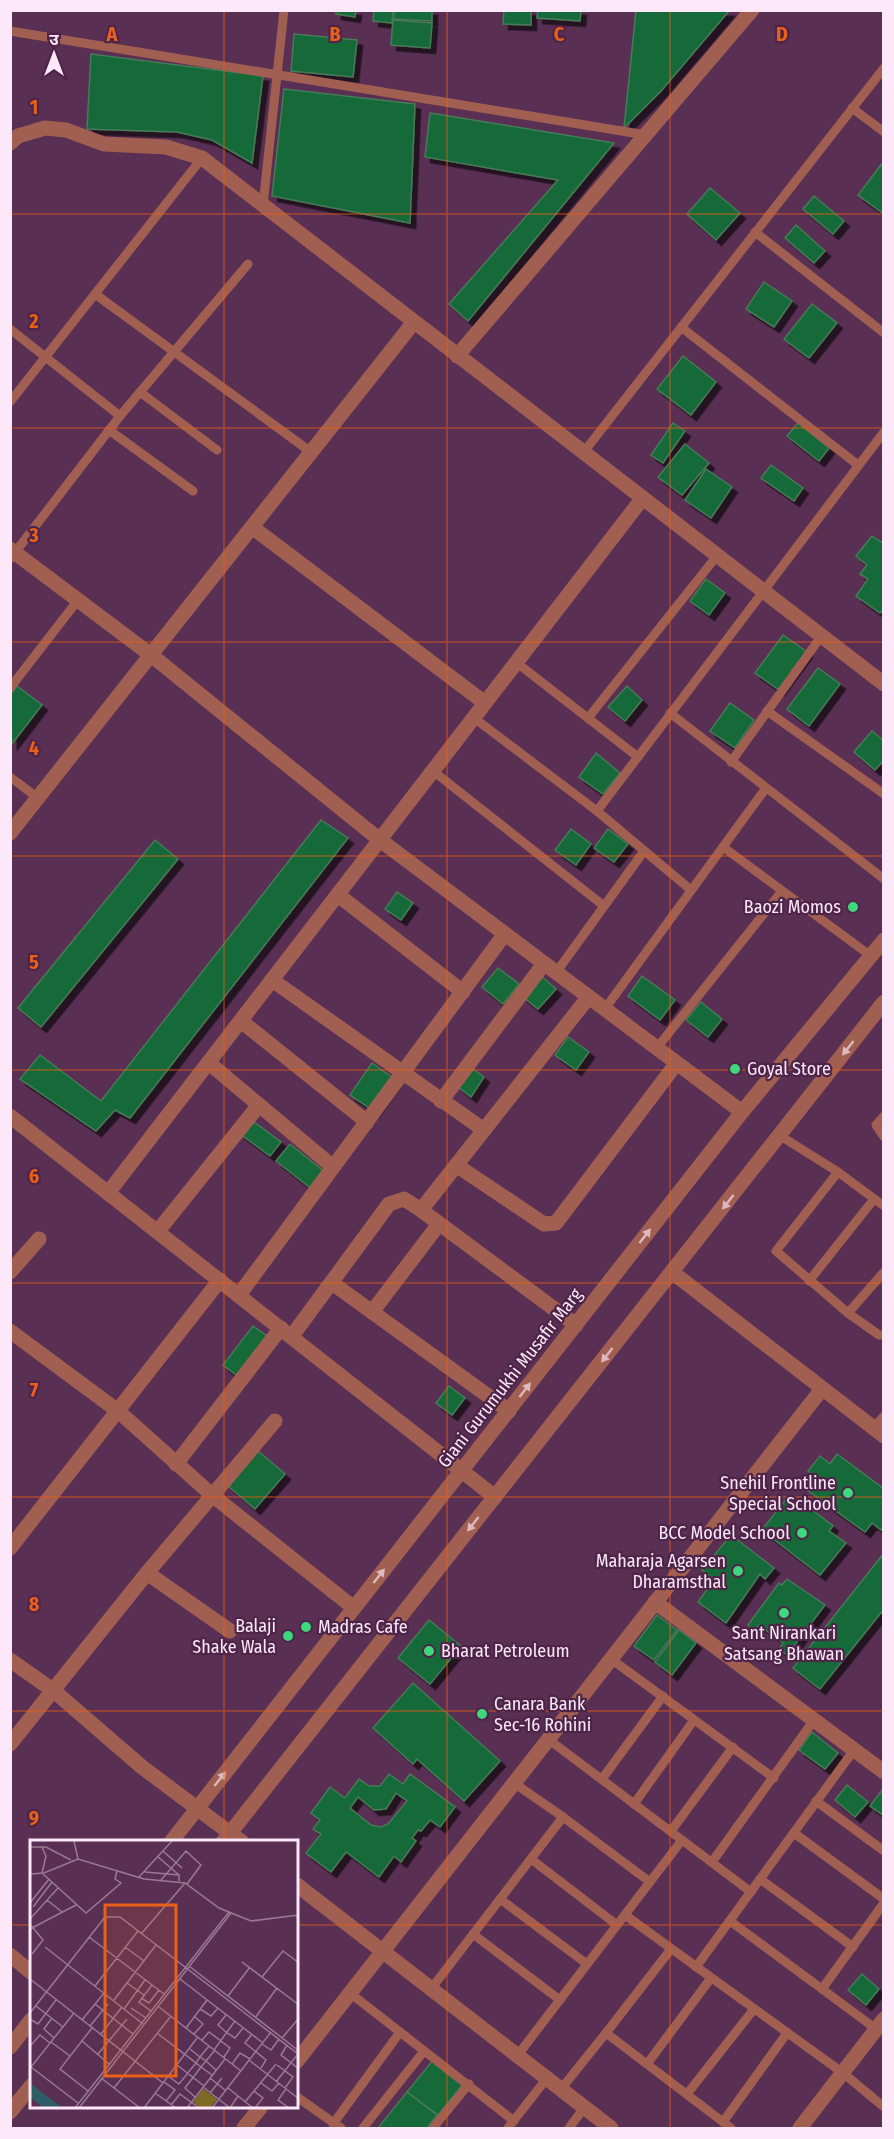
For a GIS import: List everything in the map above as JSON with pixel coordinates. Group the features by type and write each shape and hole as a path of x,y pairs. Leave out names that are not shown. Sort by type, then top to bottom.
{"street":[{"path":"458,356 752,10"},
{"path":"10,143 18,136 45,128 66,130 104,144 166,147 202,158 820,638 884,684"},
{"path":"10,833 414,322"},
{"path":"108,1193 642,499"},
{"path":"252,527 485,703"},
{"path":"12,554 151,655 380,840 587,999 742,1112"},
{"path":"338,895 463,992"},
{"path":"239,1295 504,935"},
{"name":"Giani Gurumukhi Musafir Marg","path":"173,1840 742,1112 884,940"},
{"path":"441,1101 549,969"},
{"path":"272,980 484,1130"},
{"path":"421,1210 587,999"},
{"path":"10,1660 54,1691 142,1767 198,1808 231,1839 495,1497 884,1002"},
{"path":"241,1021 367,1122"},
{"path":"209,1063 333,1167"},
{"path":"456,1166 544,1224 556,1223 676,1064"},
{"path":"158,1231 259,1105"},
{"path":"10,1116 495,1497"},
{"path":"176,1464 287,1332 332,1283 390,1204 404,1199 576,1325"},
{"path":"372,1312 439,1224"},
{"path":"10,1272 39,1239"},
{"path":"672,1272 878,1432"},
{"path":"10,1548 220,1280"},
{"path":"332,1283 509,1411"},
{"path":"10,1331 118,1411 212,1495 354,1608"},
{"path":"298,2060 822,1389"},
{"path":"10,1744 147,1573 275,1421"},
{"path":"147,1573 230,1631"},
{"path":"655,1602 884,1772"},
{"path":"298,1886 611,2128"},
{"path":"10,1955 30,1971"},
{"path":"10,2047 30,2022"},
{"path":"800,2128 880,2024"},
{"path":"10,2112 30,2087"},
{"path":"244,2128 259,2109"}],"lane":[{"path":"263,205 284,10"},
{"path":"10,31 646,135"},
{"path":"583,453 884,68"},
{"path":"852,108 884,132"},
{"path":"10,402 202,158"},
{"path":"755,232 884,333"},
{"path":"12,554 120,416 248,264"},
{"path":"95,294 311,452"},
{"path":"681,327 858,465"},
{"path":"10,329 120,416"},
{"path":"140,392 217,450"},
{"path":"109,430 193,491"},
{"path":"597,811 761,591 884,432"},
{"path":"588,718 716,557"},
{"path":"10,688 78,600"},
{"path":"731,762 820,638"},
{"path":"517,663 638,757"},
{"path":"767,711 884,794"},
{"path":"670,713 884,879"},
{"path":"474,718 597,811 691,890"},
{"path":"433,771 604,906"},
{"path":"10,777 38,798"},
{"path":"604,1010 766,788"},
{"path":"723,847 871,956"},
{"path":"549,969 604,906 644,851"},
{"path":"656,1049 782,891"},
{"path":"884,1116 876,1125 876,1129 884,1137"},
{"path":"779,1135 838,1172 884,1206"},
{"path":"838,1172 777,1247 779,1255 848,1313 879,1335 884,1335"},
{"path":"809,1281 874,1199"},
{"path":"848,1313 884,1272"},
{"path":"878,1432 884,1416"},
{"path":"611,1659 774,1778"},
{"path":"602,1779 663,1696"},
{"path":"634,1804 694,1720"},
{"path":"712,1862 814,1720"},
{"path":"548,1739 751,1892"},
{"path":"671,1832 733,1747"},
{"path":"696,1967 854,1750"},
{"path":"514,1784 564,1817 650,1882"},
{"path":"816,1801 884,1851"},
{"path":"431,1989 564,1817"},
{"path":"794,1833 884,1901 822,1989"},
{"path":"517,2056 682,1840"},
{"path":"531,1859 617,1925"},
{"path":"760,1879 853,1947"},
{"path":"500,1899 587,1965"},
{"path":"625,1915 843,2073 884,2107"},
{"path":"730,1921 822,1989 880,2024"},
{"path":"473,1934 560,2000"},
{"path":"561,2089 671,1949"},
{"path":"646,2064 711,1977"},
{"path":"350,1993 469,2084 511,2125 547,2078"},
{"path":"687,2094 754,2009"},
{"path":"298,2098 337,2126 400,2032"},
{"path":"606,2033 731,2128"},
{"path":"723,2122 787,2033"},
{"path":"363,2128 424,2050"},
{"path":"433,2128 469,2084"},
{"path":"569,2128 585,2108"}],"building":[{"path":"336,10 356,10 355,17 336,14"},
{"path":"374,10 393,10 392,23 373,21"},
{"path":"395,10 432,10 432,21 394,19"},
{"path":"504,10 531,10 531,25 503,24"},
{"path":"538,10 581,10 580,21 537,18"},
{"path":"636,10 729,11 661,91 624,128"},
{"path":"393,20 432,23 430,48 391,45"},
{"path":"294,34 357,40 353,77 291,71"},
{"path":"91,54 263,76 252,163 212,140 177,132 87,129"},
{"path":"284,89 415,104 410,223 272,196"},
{"path":"430,113 614,143 468,321 449,304 558,180 425,157"},
{"path":"884,161 884,214 858,195"},
{"path":"710,188 740,213 716,240 687,214"},
{"path":"814,196 844,221 833,234 803,209"},
{"path":"796,225 825,251 814,263 785,238"},
{"path":"764,282 792,301 774,327 746,309"},
{"path":"812,304 837,323 809,358 784,339"},
{"path":"683,356 716,382 691,415 657,389"},
{"path":"673,423 685,431 663,463 651,455"},
{"path":"798,423 829,448 819,461 787,436"},
{"path":"685,444 709,463 682,495 658,477"},
{"path":"771,465 803,488 794,501 761,478"},
{"path":"706,469 732,487 711,518 685,500"},
{"path":"872,536 884,544 884,608 880,613 856,596 868,579 860,574 867,565 856,556"},
{"path":"706,579 725,593 709,615 690,601"},
{"path":"783,635 807,652 779,690 755,673"},
{"path":"818,668 840,684 809,726 787,709"},
{"path":"17,686 42,705 12,744 10,695"},
{"path":"627,686 642,700 625,721 608,707"},
{"path":"730,703 754,720 735,748 710,731"},
{"path":"872,731 884,741 884,760 875,770 854,752"},
{"path":"596,753 620,773 603,794 579,777"},
{"path":"321,820 348,838 130,1118 115,1110 96,1131 20,1079 40,1055 101,1101"},
{"path":"571,829 591,844 576,865 555,850"},
{"path":"608,829 628,844 614,862 594,848"},
{"path":"155,840 178,859 41,1027 18,1008"},
{"path":"397,892 413,903 401,920 385,909"},
{"path":"498,968 519,984 503,1004 482,987"},
{"path":"541,976 556,989 538,1009 522,996"},
{"path":"642,976 675,1000 660,1020 628,996"},
{"path":"701,1002 722,1019 708,1037 686,1020"},
{"path":"568,1037 589,1052 576,1070 555,1055"},
{"path":"372,1063 396,1080 374,1111 350,1095"},
{"path":"470,1067 484,1077 471,1097 457,1086"},
{"path":"250,1119 281,1142 270,1156 239,1133"},
{"path":"290,1144 326,1173 313,1190 276,1161"},
{"path":"253,1326 270,1338 239,1377 223,1365"},
{"path":"449,1386 465,1398 452,1415 436,1403"},
{"path":"257,1450 285,1474 255,1509 227,1485"},
{"path":"837,1454 884,1489 884,1526 881,1530 872,1523 865,1532 807,1490 817,1478 808,1471 820,1456 830,1464"},
{"path":"786,1499 801,1511 806,1505 833,1526 829,1531 846,1543 820,1575 762,1530"},
{"path":"731,1535 774,1568 765,1579 760,1574 726,1623 698,1602 714,1580 702,1570"},
{"path":"884,1553 884,1609 820,1689 793,1668"},
{"path":"787,1579 825,1605 787,1655 779,1649 783,1643 759,1625 755,1631 748,1625 779,1583 782,1585"},
{"path":"657,1615 677,1630 654,1660 634,1646"},
{"path":"429,1620 461,1646 430,1684 398,1658"},
{"path":"679,1630 696,1643 672,1675 655,1662"},
{"path":"413,1683 500,1761 464,1801 417,1759 413,1764 373,1728"},
{"path":"812,1732 838,1753 825,1769 799,1750"},
{"path":"389,1774 403,1784 410,1774 455,1807 440,1827 430,1820 421,1831 418,1830 412,1838 416,1841 401,1862 394,1856 379,1877 346,1852 331,1872 306,1853 321,1834 313,1829 320,1820 311,1813 330,1787 345,1798 359,1779 369,1786 380,1786","holes":["396,1793 407,1801 388,1824 381,1827 371,1825 350,1808 358,1797 374,1810 386,1809"]},
{"path":"847,1785 868,1802 855,1817 835,1800"},
{"path":"884,1790 883,1815 870,1806"},
{"path":"862,1974 879,1989 866,2005 848,1990"},
{"path":"434,2059 464,2083 438,2115 407,2092"},
{"path":"407,2092 437,2115 427,2128 378,2128"}],"place":[{"name":"Baozi Momos","path":"853,907"},
{"name":"Goyal Store","path":"735,1069"},
{"name":"Snehil Frontline Special School","path":"848,1493"},
{"name":"BCC Model School","path":"802,1533"},
{"name":"Maharaja Agarsen Dharamsthal","path":"738,1571"},
{"name":"Sant Nirankari Satsang Bhawan","path":"784,1613"},
{"name":"Madras Cafe","path":"306,1627"},
{"name":"Balaji Shake Wala","path":"288,1636"},
{"name":"Bharat Petroleum","path":"429,1651"},
{"name":"Canara Bank Sec-16 Rohini","path":"482,1714"}]}
